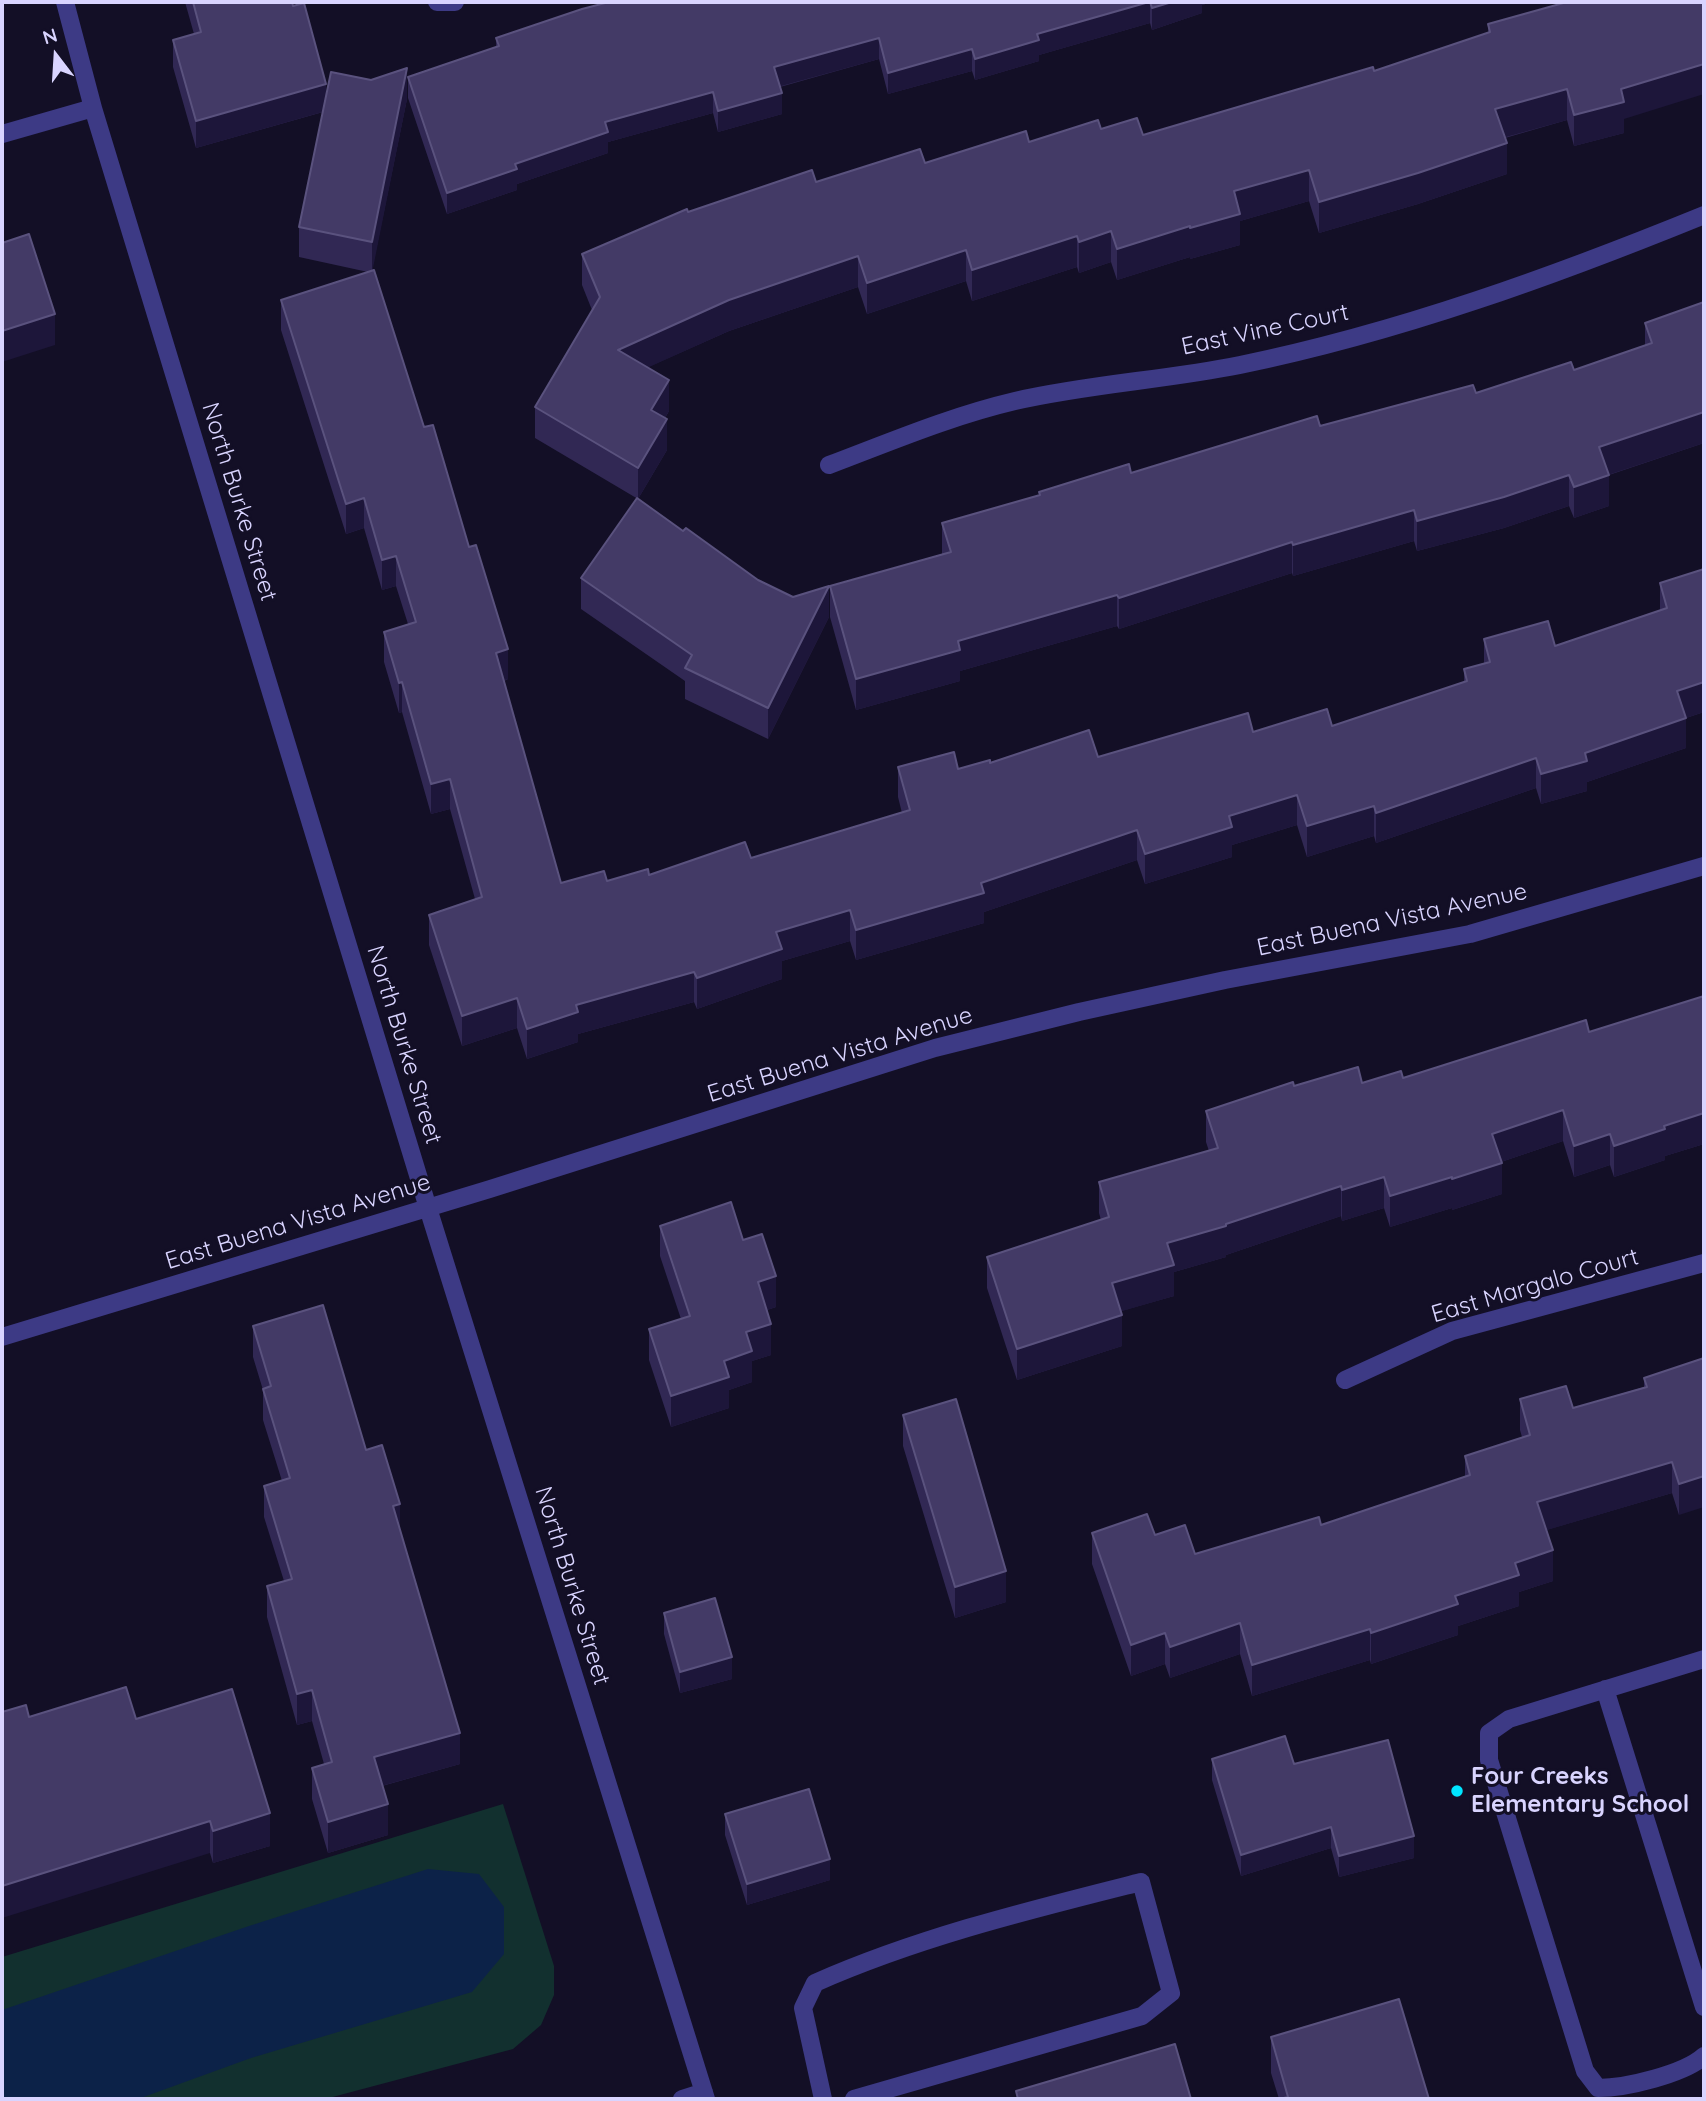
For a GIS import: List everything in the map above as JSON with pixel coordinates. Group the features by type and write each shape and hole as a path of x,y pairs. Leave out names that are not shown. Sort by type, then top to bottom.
{"street":[{"name":"North Burke Street","path":"65,2 93,108 428,1208 705,2096"},
{"path":"437,2 455,2"},
{"path":"2,134 93,108"},
{"name":"East Vine Court","path":"829,464 1015,401 1240,365 1457,307 1590,262 1704,215"},
{"name":"East Buena Vista Avenue","path":"2,1337 428,1208 935,1048 1079,1012 1212,983 1470,934 1704,866"},
{"name":"East Margalo Court","path":"1345,1380 1452,1331 1704,1263"},
{"path":"1704,1659 1510,1719 1489,1733 1489,1760 1585,2071 1598,2088 1620,2088 1694,2065 1704,2056"},
{"path":"1605,1689 1704,2007"},
{"path":"823,2099 803,2008 814,1983 856,1964 999,1917 1141,1882 1171,1993 1142,2016 854,2099"},
{"path":"682,2099 705,2096"}],"green space":[{"path":"503,1804 554,1966 554,1995 541,2025 513,2049 325,2099 2,2099 2,1957"}],"water":[{"path":"428,1869 479,1874 504,1907 504,1954 472,1992 251,2058 138,2099 2,2099 2,2010 249,1926"}],"building":[{"path":"193,2 292,2 293,6 304,3 326,84 196,121 173,40 201,32"},
{"path":"609,2 1149,2 1037,34 1039,40 975,59 972,49 888,73 879,38 774,67 782,93 718,111 713,92 605,122 608,132 515,164 517,169 447,193 408,77 499,46 496,38"},
{"path":"1150,2 1172,2 1152,8"},
{"path":"1567,2 1704,2 1704,64 1621,89 1624,102 1574,115 1567,89 1495,109 1507,143 1319,202 1309,170 1234,191 1240,214 1190,226 1117,249 1111,231 1079,242 1077,236 972,270 966,250 867,283 858,256 729,300 618,350 669,380 651,410 667,419 638,468 535,407 600,297 582,254 687,209 688,212 812,170 816,182 920,149 925,163 1026,131 1029,142 1098,120 1101,129 1137,118 1143,135 1373,67 1374,71 1490,32 1488,24"},
{"path":"407,68 372,242 299,227 331,72 371,80"},
{"path":"29,234 55,314 2,331 2,243"},
{"path":"374,270 424,427 433,425 469,547 476,545 508,649 496,653 561,883 604,871 607,881 648,869 649,875 745,842 751,858 910,810 898,767 954,752 958,769 990,760 990,763 1089,730 1098,757 1248,713 1253,732 1327,709 1332,726 1467,681 1464,669 1490,662 1484,639 1548,621 1555,646 1667,608 1660,583 1704,569 1704,682 1677,691 1686,718 1585,753 1587,761 1541,774 1536,758 1376,813 1374,806 1307,826 1297,795 1229,816 1232,827 1145,854 1137,830 981,883 984,893 856,930 850,910 776,932 782,949 697,978 694,972 576,1005 578,1012 527,1029 517,998 462,1016 429,915 482,897 450,779 431,784 402,682 399,683 384,632 416,622 396,556 382,560 364,498 346,504 281,300"},
{"path":"1704,302 1704,412 1599,447 1609,475 1574,487 1569,475 1504,497 1417,521 1414,510 1293,545 1292,542 1119,598 1117,595 958,641 960,650 856,679 830,586 951,552 942,523 1040,495 1039,492 1129,464 1131,473 1317,416 1320,426 1473,385 1476,393 1571,362 1574,370 1652,343 1645,323"},
{"path":"637,498 683,531 686,528 758,580 793,597 829,586 768,708 685,668 692,655 581,578"},
{"path":"1704,996 1704,1113 1614,1146 1610,1134 1574,1146 1563,1110 1492,1134 1502,1163 1390,1196 1384,1177 1342,1190 1341,1186 1226,1226 1167,1243 1174,1265 1112,1283 1122,1315 1017,1349 987,1257 1109,1217 1099,1182 1218,1148 1206,1111 1293,1082 1294,1086 1358,1067 1362,1083 1401,1071 1403,1078 1586,1020 1589,1032"},
{"path":"731,1202 743,1240 762,1234 776,1276 758,1282 771,1324 746,1332 752,1351 724,1361 729,1377 671,1396 649,1329 690,1316 660,1226"},
{"path":"323,1305 366,1450 382,1445 400,1504 393,1506 460,1733 374,1757 388,1804 328,1822 312,1768 332,1762 312,1690 297,1694 267,1586 292,1579 264,1486 290,1478 263,1389 271,1386 253,1326"},
{"path":"1704,1358 1704,1476 1679,1484 1672,1462 1537,1502 1553,1550 1515,1563 1519,1575 1455,1596 1458,1604 1371,1633 1370,1629 1252,1665 1240,1623 1170,1647 1165,1633 1131,1645 1092,1533 1147,1514 1155,1535 1185,1525 1195,1554 1319,1517 1321,1525 1470,1475 1465,1456 1530,1435 1520,1399 1566,1386 1573,1408 1647,1387 1644,1378"},
{"path":"956,1399 1006,1571 955,1587 903,1415"},
{"path":"715,1598 732,1657 680,1672 664,1613"},
{"path":"126,1687 136,1719 232,1689 270,1813 213,1831 210,1821 2,1886 2,1712 26,1705 29,1717"},
{"path":"1285,1736 1294,1764 1388,1740 1414,1836 1339,1856 1331,1827 1241,1855 1212,1759"},
{"path":"809,1789 830,1859 747,1884 725,1814"},
{"path":"1399,1999 1429,2099 1280,2099 1288,2097 1271,2037"},
{"path":"1175,2044 1191,2099 1018,2099 1016,2091"}],"place":[{"name":"Four Creeks Elementary School","path":"1457,1791"}]}
